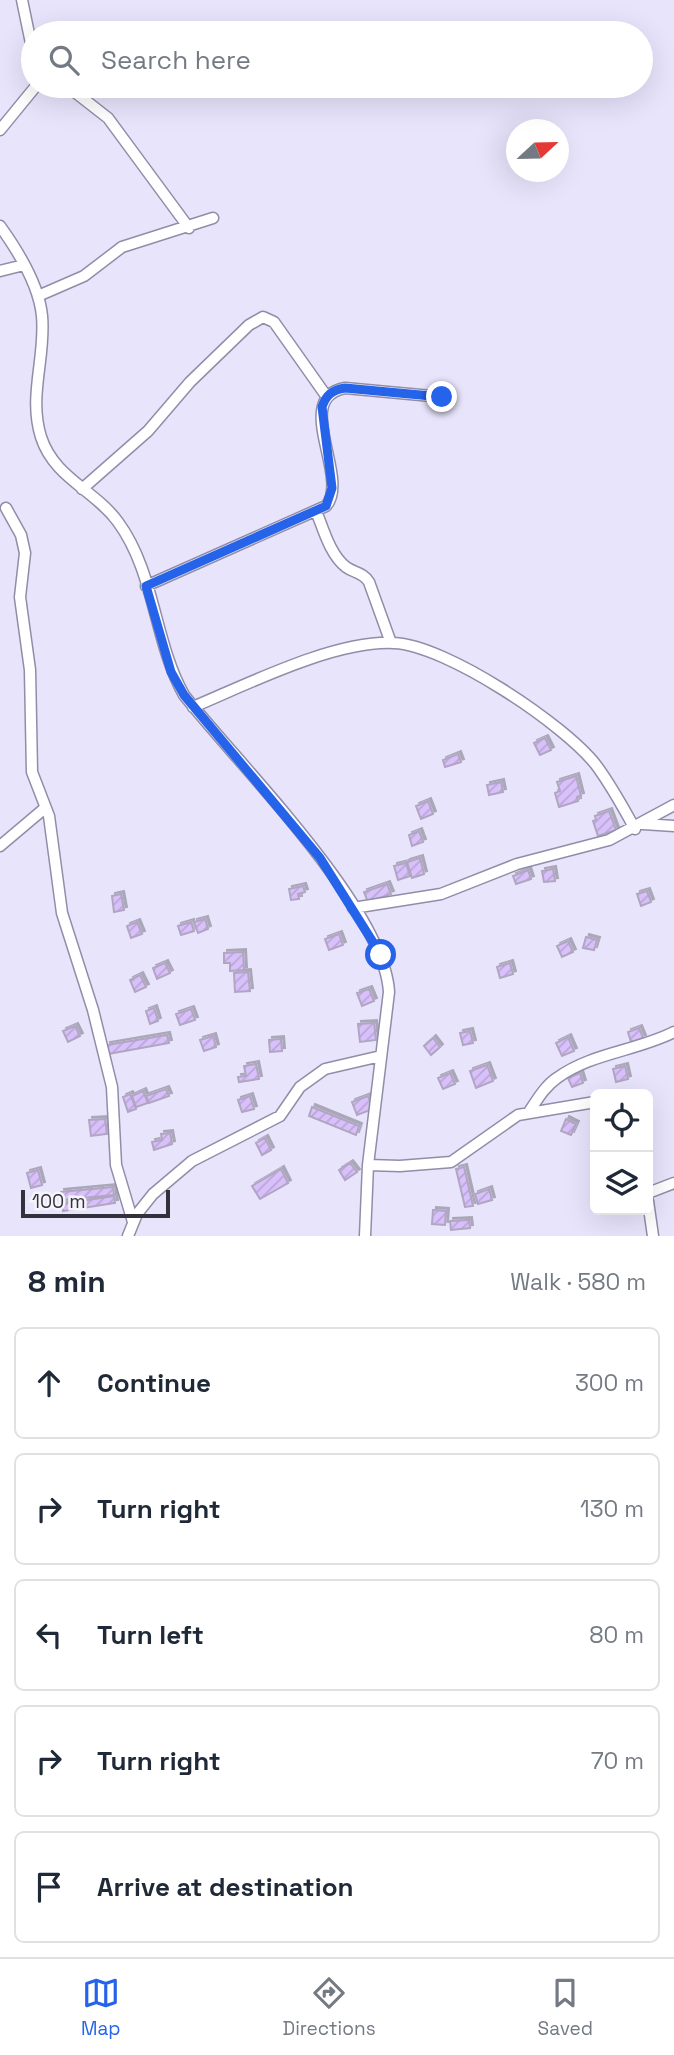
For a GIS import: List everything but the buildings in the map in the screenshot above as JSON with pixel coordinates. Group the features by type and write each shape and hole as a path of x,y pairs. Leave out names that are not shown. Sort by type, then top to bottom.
{"street":[{"path":"22,0 26,21"},
{"path":"0,130 26,98"},
{"path":"82,98 108,118 189,228"},
{"path":"38,296 84,276 122,247 189,228 213,218"},
{"path":"0,226 24,265 38,296 42,340 35,400 37,419 51,458 65,476 118,522 129,541 146,586 171,672 193,707 285,815 354,908 381,955 388,974 389,992 368,1165 365,1236"},
{"path":"0,271 24,265"},
{"path":"82,488 148,431 190,382 249,325 263,317 274,321 327,397"},
{"path":"146,586 316,511 330,502 332,488 322,407 327,397 335,390 345,388 442,397"},
{"path":"6,508 21,535 25,553 20,597 30,670 32,772 53,832 62,913 93,1010 113,1087 116,1165 133,1222"},
{"path":"316,511 337,558 347,568 365,575 369,582 391,643"},
{"path":"193,707 332,652 391,643 417,647 497,684 529,706 594,764 639,827"},
{"path":"354,908 390,900 441,894 517,864 609,839 639,827 674,805"},
{"path":"0,846 45,808"},
{"path":"639,827 674,826"},
{"path":"529,1112 555,1079 573,1068 655,1042 674,1032"},
{"path":"128,1236 133,1222 153,1194 174,1174 206,1153 280,1116 312,1076 341,1063 381,1055"},
{"path":"368,1165 400,1166 452,1162 502,1123 529,1112 590,1103"},
{"path":"653,1191 674,1183"},
{"path":"650,1215 653,1236"}],"route":[{"path":"381,955 320,858 184,695 171,672 146,586 287,524 330,502 332,488 322,407 328,394 345,388 442,397"}]}
